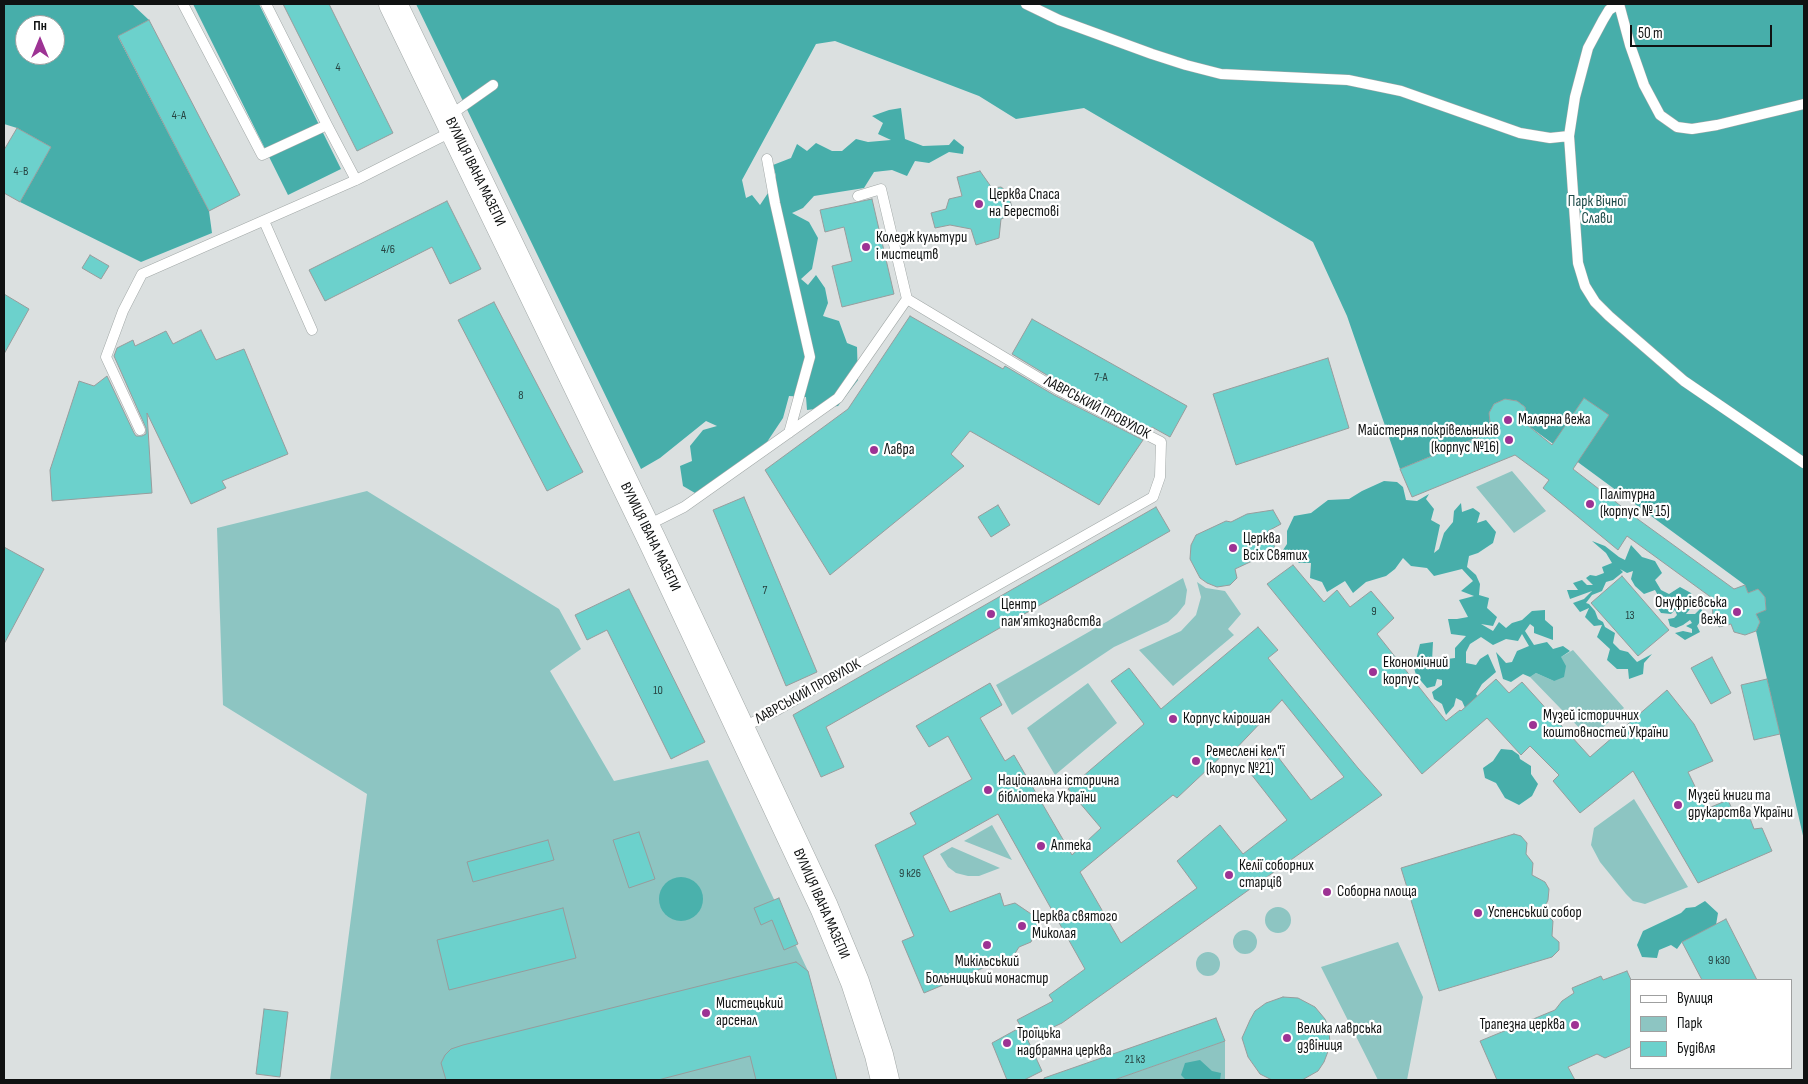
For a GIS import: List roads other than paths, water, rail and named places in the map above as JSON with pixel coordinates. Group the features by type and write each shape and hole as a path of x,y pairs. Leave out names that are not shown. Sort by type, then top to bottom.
{"main road":[{"name":"ВУЛИЦЯ ІВАНА МАЗЕПИ","path":"393,4 645,526 824,907 855,982 879,1055 884,1080"}],"lane":[{"path":"183,4 262,155 327,125"},
{"path":"266,4 356,180"},
{"path":"1026,4 1059,20 1142,50 1186,65 1221,74 1348,80 1401,91 1520,133 1550,138 1569,136"},
{"path":"1804,104 1717,125 1692,129 1677,127 1660,115 1644,85 1630,45 1619,4 1609,10 1588,48 1575,97 1569,136 1578,263 1585,286 1595,302 1624,330 1684,381 1804,463"},
{"path":"140,430 106,357 123,311 142,274 356,180 451,123 493,85"},
{"path":"767,158 775,203 810,357 789,433"},
{"path":"645,526 684,507 838,398 907,299 882,189 858,196"},
{"path":"264,221 312,330"},
{"name":"ЛАВРСЬКИЙ ПРОВУЛОК","path":"741,728 779,709 1152,497 1160,477 1162,442 1057,389 907,299"}],"place":[{"name":"Церква Спаса на Берестові","path":"979,204"},
{"name":"Коледж культури і мистецтв","path":"866,247"},
{"name":"Малярна вежа","path":"1508,420"},
{"name":"Майстерня покрівельників (корпус №16)","path":"1509,440"},
{"name":"Лавра","path":"874,450"},
{"name":"Палітурна (корпус № 15)","path":"1590,504"},
{"name":"Церква Всіх Святих","path":"1233,548"},
{"name":"Онуфрієвська вежа","path":"1737,612"},
{"name":"Центр пам'яткознавства","path":"991,614"},
{"name":"Економічний корпус","path":"1373,672"},
{"name":"Корпус клірошан","path":"1173,719"},
{"name":"Музей історичних коштовностей України","path":"1533,725"},
{"name":"Ремеслені кел\"ї (корпус №21)","path":"1196,761"},
{"name":"Національна історична бібліотека України","path":"988,790"},
{"name":"Музей книги та друкарства України","path":"1678,805"},
{"name":"Аптека","path":"1041,846"},
{"name":"Келії соборних старців","path":"1229,875"},
{"name":"Соборна площа","path":"1327,892"},
{"name":"Успенський собор","path":"1478,913"},
{"name":"Церква святого Миколая","path":"1022,926"},
{"name":"Микільський Больницький монастир","path":"987,945"},
{"name":"Мистецький арсенал","path":"706,1013"},
{"name":"Трапезна церква","path":"1575,1025"},
{"name":"Велика лаврська дзвіниця","path":"1287,1038"},
{"name":"Троїцька надбрамна церква","path":"1007,1043"}],"park label":[{"name":"Парк Вічної Слави","path":"1597,210"}]}
